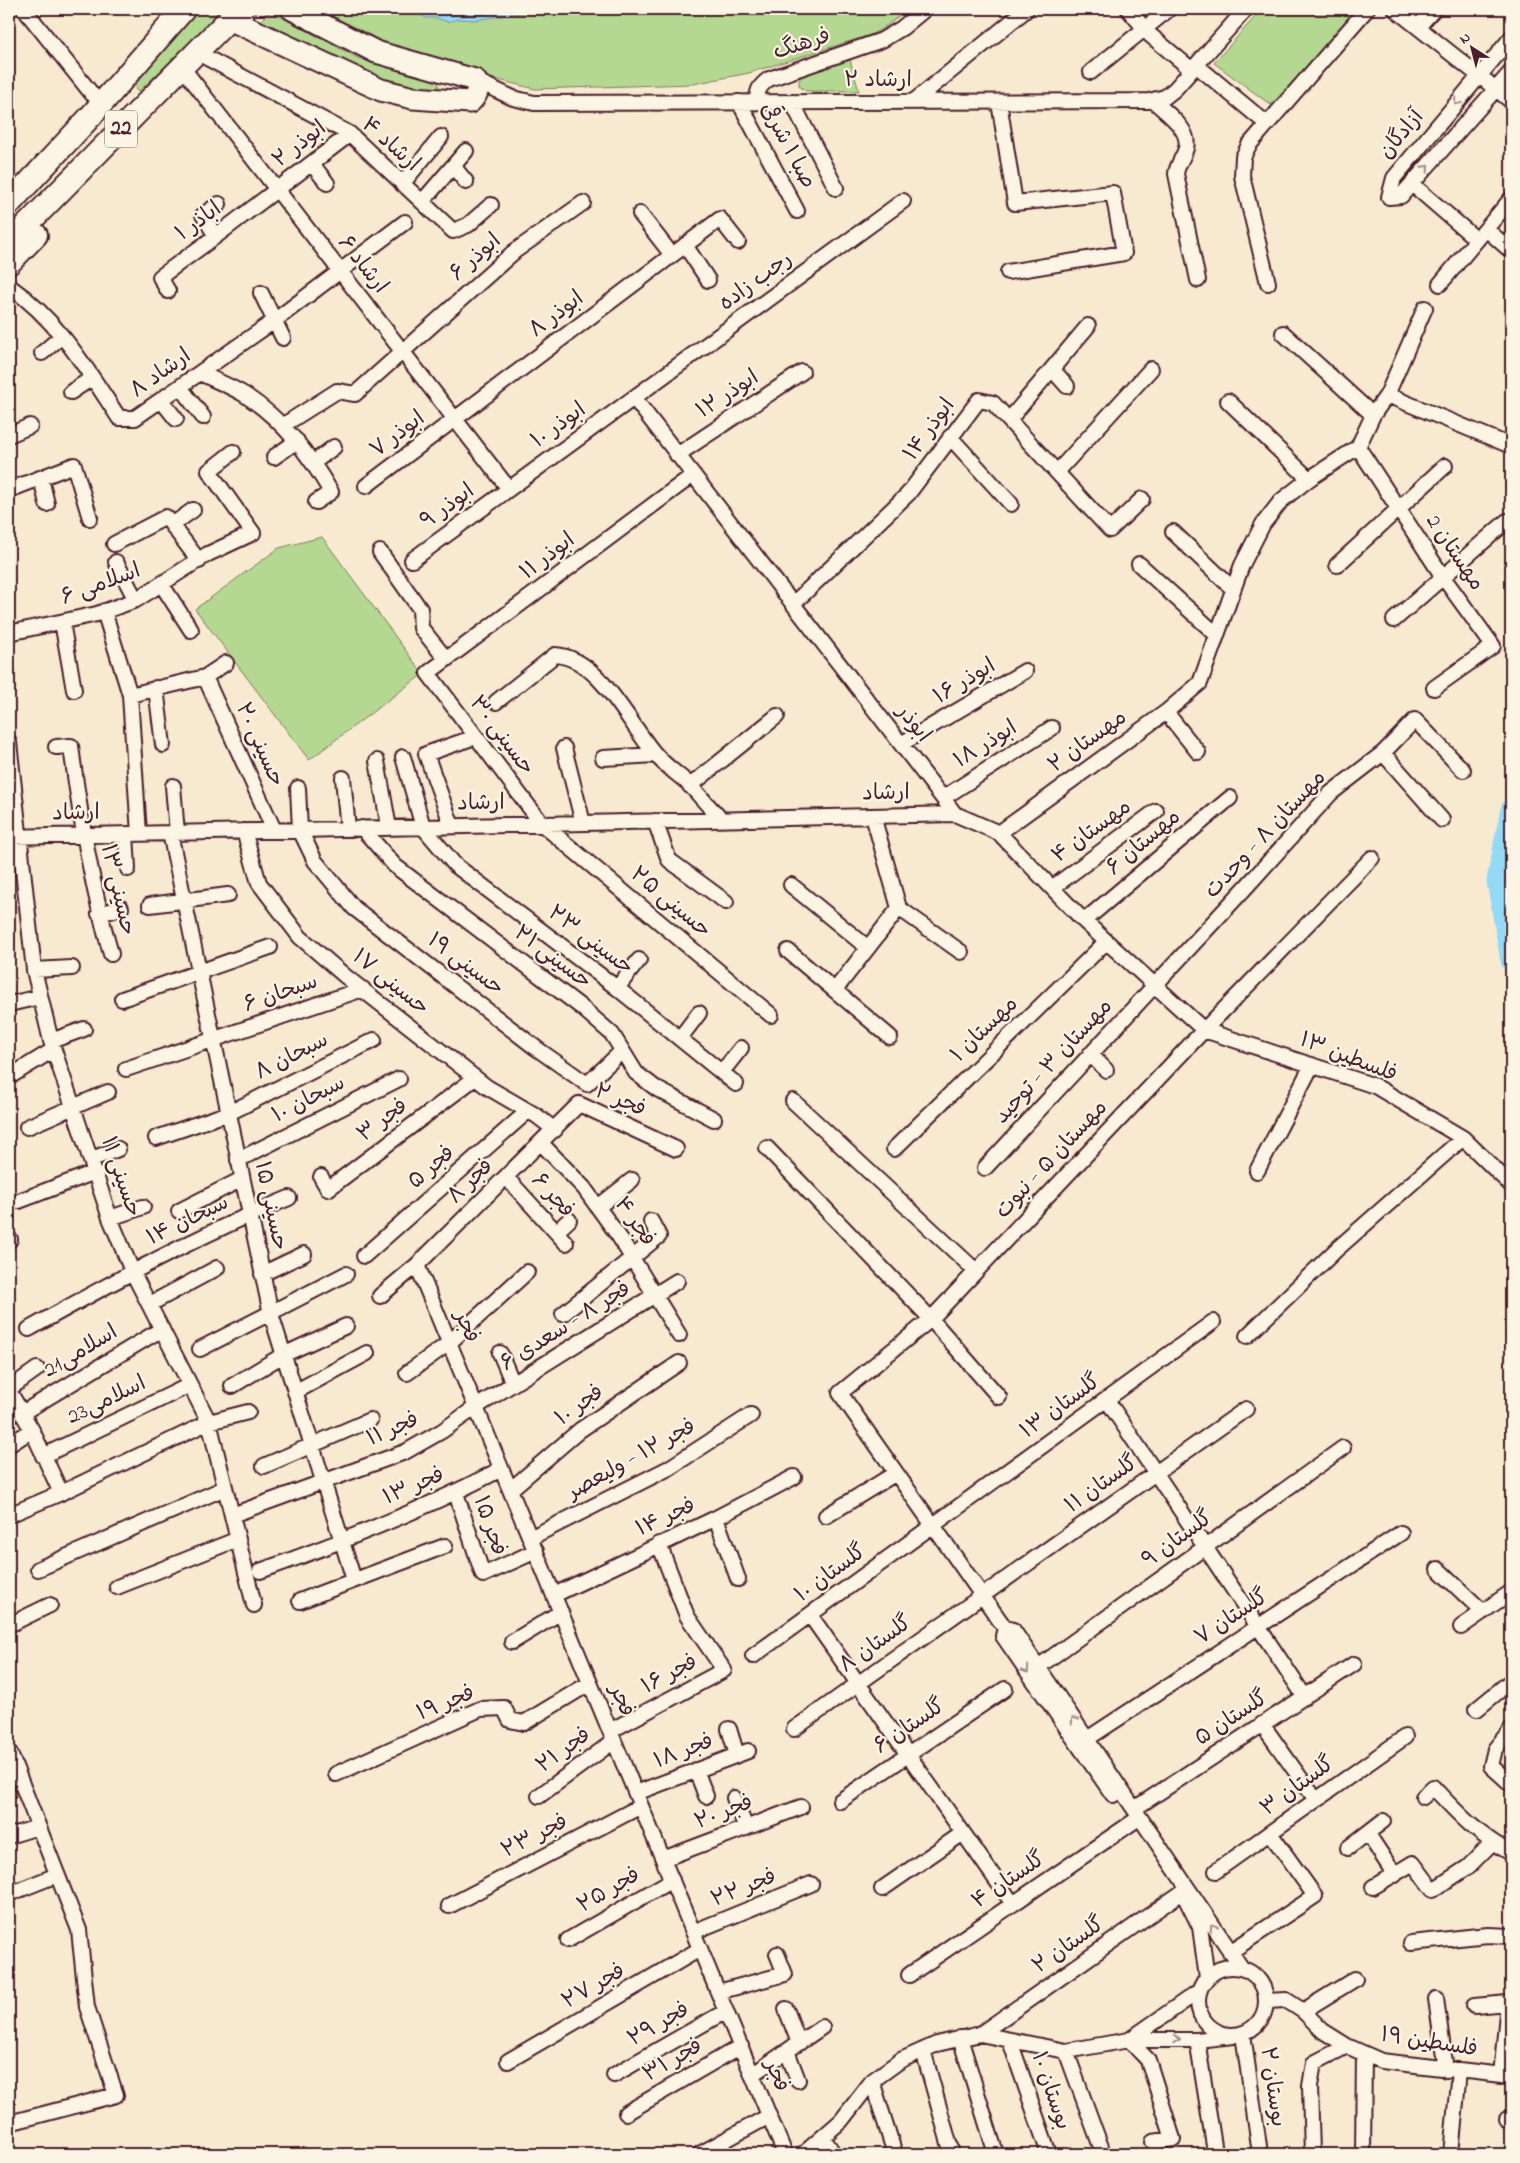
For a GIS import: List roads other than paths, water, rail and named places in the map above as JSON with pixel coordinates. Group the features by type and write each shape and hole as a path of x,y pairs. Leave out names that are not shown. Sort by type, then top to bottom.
{"highway":[{"name":"22","path":"9,204 34,167 141,58 184,9"},
{"name":"22","path":"9,243 33,228 183,65 236,13"},
{"path":"9,182 34,167 92,94 115,74 141,58"},
{"path":"9,263 33,228"}],"main road":[{"path":"236,13 381,90 413,98 470,102 477,96 479,89 475,80 376,52 292,9"}],"street":[{"path":"24,9 92,94"},
{"name":"فرهنگ","path":"757,102 757,92 761,84 769,79 882,40 902,28 926,9"},
{"path":"913,102 1028,9"},
{"path":"1128,9 1144,29 1268,124"},
{"path":"1091,72 1169,9"},
{"path":"1198,280 1176,174 1187,146 1186,135 1154,101 1170,93 1246,9"},
{"path":"1268,283 1242,169 1245,152 1367,9"},
{"path":"1395,9 1511,100"},
{"path":"1418,27 1434,9"},
{"name":"آزادگان","path":"1511,38 1394,178 1389,197 1401,196 1511,72"},
{"name":"ارشاد ۴","path":"183,65 273,95 350,134 453,231 468,225 491,205"},
{"name":"ارشاد ۶","path":"183,65 277,190 509,489"},
{"name":"ارشاد ۲","path":"475,80 513,98 534,103 1154,101"},
{"name":"صبا ۱ شرقی","path":"739,102 798,211"},
{"path":"792,102 836,188"},
{"path":"999,102 1014,203 1112,193 1124,253 1008,272"},
{"name":"ابوذر ۲","path":"277,190 350,134"},
{"path":"402,184 441,137"},
{"path":"422,202 466,151"},
{"path":"312,164 327,183"},
{"path":"453,166 466,182"},
{"path":"1412,184 1481,235 1511,251"},
{"name":"اباذر ۱","path":"168,292 160,277 277,190"},
{"path":"1440,284 1511,199"},
{"name":"رجب زاده","path":"634,398 903,201"},
{"name":"ابوذر ۶","path":"282,426 337,391 355,394 515,251 583,203"},
{"path":"216,236 203,216 219,204"},
{"path":"640,214 672,255"},
{"name":"ابوذر ۸","path":"455,419 720,219 738,242"},
{"name":"ارشاد ۸","path":"9,286 46,315 119,418 134,418 274,321 405,222"},
{"path":"685,245 708,280"},
{"path":"261,293 283,338"},
{"path":"1140,564 1217,635 1242,565 1263,524 1282,501 1309,479 1358,447 1373,414 1387,395 1425,308"},
{"path":"1009,420 1088,326"},
{"path":"1283,333 1373,414"},
{"path":"42,353 62,336"},
{"path":"1052,369 1067,386"},
{"path":"1056,472 1151,369"},
{"name":"ابوذر ۱۲","path":"677,454 802,372"},
{"path":"200,373 244,394 297,441 331,492 316,502"},
{"path":"71,392 92,378"},
{"path":"180,387 203,416"},
{"path":"1387,395 1511,446"},
{"name":"ابوذر","path":"634,398 955,814 999,834 1084,921 1204,1030"},
{"name":"ابوذر ۱۰","path":"509,489 634,398"},
{"path":"161,400 176,419"},
{"name":"ابوذر ۱۴","path":"793,604 908,494 979,400 993,403 1110,530 1142,499"},
{"path":"1228,401 1309,479"},
{"name":"ابوذر ۷","path":"366,486 455,419"},
{"path":"9,435 30,426"},
{"path":"950,437 1011,504"},
{"path":"274,457 297,441"},
{"path":"313,463 334,447"},
{"name":"مهستان 2","path":"1358,447 1443,577 1493,646 1434,688"},
{"name":"اسلامی ۶","path":"9,633 62,622 136,600 199,560 253,533 209,471 233,452"},
{"path":"9,490 74,465 90,518"},
{"path":"1337,565 1445,466"},
{"name":"ابوذر ۱۱","path":"428,673 693,475"},
{"path":"41,478 47,504"},
{"name":"ابوذر ۹","path":"412,560 509,489"},
{"path":"172,526 193,510"},
{"path":"114,544 166,517 199,560"},
{"path":"1394,620 1507,521"},
{"path":"1173,532 1234,588"},
{"path":"380,552 420,609 421,628 446,659"},
{"path":"116,562 136,600"},
{"path":"162,585 190,630"},
{"path":"104,611 130,695 132,834 128,869"},
{"path":"62,622 74,690"},
{"name":"مهستان ۲","path":"999,834 1166,712 1200,683 1217,635"},
{"path":"496,702 555,655 566,656 592,673 623,709 656,755 690,786 721,819"},
{"path":"130,695 205,677 226,663"},
{"name":"ابوذر ۱۶","path":"901,744 1025,671"},
{"name":"حسینی ۳۰","path":"428,673 542,824"},
{"name":"حسینی ۲۰","path":"205,677 274,830"},
{"path":"156,688 163,745"},
{"path":"1166,712 1198,752"},
{"path":"690,786 776,716"},
{"name":"مهستان ۸ - وحدت","path":"1154,985 1331,793 1383,752 1415,720 1462,770"},
{"name":"ابوذر ۱۸","path":"943,798 1052,728"},
{"path":"452,826 426,754 475,737"},
{"name":"حسینی ۱۱","path":"9,742 14,837 34,970 52,1046 74,1106 110,1218 132,1271 209,1422 254,1605"},
{"name":"حسینی ۱۳","path":"56,748 71,746 83,835 99,914 111,954"},
{"path":"564,748 583,823"},
{"path":"1383,752 1442,820"},
{"path":"603,758 656,755"},
{"path":"403,757 423,827"},
{"path":"377,761 389,828"},
{"path":"343,778 348,829"},
{"name":"حسینی ۱۵","path":"174,786 173,833 184,901 271,1314 354,1580"},
{"path":"298,788 300,830"},
{"name":"مهستان ۶","path":"1084,921 1230,798"},
{"name":"مهستان ۴","path":"1052,888 1156,811"},
{"name":"ارشاد","path":"14,837 955,814"},
{"path":"873,816 899,908 962,952"},
{"path":"655,821 669,860 726,902"},
{"name":"حسینی ۲۵","path":"542,824 771,1015"},
{"name":"حسینی ۲۳","path":"423,827 455,865 617,988 736,1084"},
{"name":"حسینی ۲۱","path":"362,828 395,866 581,1007 612,1034 636,1073 657,1089 714,1119"},
{"name":"حسینی ۱۹","path":"300,830 315,861 354,908 536,1048 587,1084 622,1051"},
{"name":"حسینی ۱۷","path":"244,831 259,883 300,937 474,1078 528,1111 554,1130"},
{"name":"مهستان ۵ - نبوت","path":"896,1472 840,1393 931,1319 1204,1030 1372,858"},
{"path":"791,884 868,948"},
{"path":"150,905 228,895"},
{"path":"99,914 121,908"},
{"path":"835,990 899,908"},
{"name":"مهستان ۱","path":"894,1148 1106,942"},
{"path":"122,999 270,947"},
{"path":"788,951 890,1037"},
{"path":"617,988 639,960"},
{"path":"34,970 72,968"},
{"name":"مهستان ۳ - توحید","path":"985,1168 1154,985"},
{"name":"سبحان ۶","path":"126,1069 363,989"},
{"path":"9,1004 40,997"},
{"path":"680,1038 699,1013"},
{"path":"9,1078 52,1046 84,1029"},
{"name":"فلسطین ۱۳","path":"1204,1030 1375,1086 1463,1138 1511,1185"},
{"name":"سبحان ۸","path":"156,1138 228,1112 374,1040"},
{"path":"722,1072 741,1048"},
{"path":"1090,1054 1106,1070"},
{"path":"1257,1171 1312,1065"},
{"name":"سبحان ۱۰","path":"238,1160 399,1078"},
{"name":"فجر ۳","path":"321,1177 328,1189 474,1078"},
{"path":"27,1127 108,1092"},
{"path":"793,1101 976,1271"},
{"name":"فجر ۲","path":"554,1130 579,1104 676,1149"},
{"name":"فجر ۵","path":"364,1256 528,1111"},
{"name":"فجر ۸","path":"380,1296 417,1265 554,1130"},
{"path":"1247,1336 1336,1249 1463,1138"},
{"name":"فجر ۴","path":"541,1143 584,1188 598,1207 657,1296 679,1335"},
{"path":"767,1148 931,1319 999,1397"},
{"path":"19,1201 94,1166 118,1149"},
{"name":"فجر ۶","path":"506,1178 566,1244"},
{"path":"179,1211 242,1179"},
{"path":"598,1207 632,1180"},
{"name":"سبحان ۱۴","path":"30,1329 132,1271 250,1214 289,1198"},
{"path":"110,1218 143,1207"},
{"path":"556,1232 569,1220"},
{"path":"563,1314 659,1236 651,1221"},
{"path":"262,1274 304,1254"},
{"name":"فجر","path":"417,1265 785,2154"},
{"path":"150,1304 217,1268"},
{"path":"407,1373 450,1344 527,1272"},
{"path":"200,1349 346,1274"},
{"name":"فجر ۸ - سعدی ۶","path":"476,1407 657,1296 677,1281"},
{"name":"گلستان ۱۳","path":"933,1525 1213,1322"},
{"path":"232,1386 284,1355 346,1326"},
{"name":"اسلامی21","path":"22,1413 162,1329"},
{"path":"295,1392 367,1353"},
{"path":"500,1353 513,1384"},
{"name":"فجر ۱۰","path":"510,1490 580,1430 679,1363"},
{"path":"37,1369 9,1390 32,1430 61,1493"},
{"name":"اسلامی23","path":"43,1456 190,1385"},
{"path":"1107,1400 1305,1696"},
{"name":"فجر ۱۱","path":"232,1514 405,1452 442,1431 476,1407"},
{"name":"گلستان ۱۱","path":"982,1595 1246,1409"},
{"path":"9,1515 61,1493 209,1422 248,1412"},
{"name":"فجر ۱۲ - ولیعصر","path":"533,1545 669,1468 751,1415"},
{"path":"264,1466 370,1420"},
{"path":"9,1445 32,1430"},
{"name":"گلستان ۹","path":"1038,1667 1343,1448"},
{"name":"فجر ۱۳","path":"260,1571 342,1542 418,1507 456,1493 501,1469"},
{"path":"826,1516 896,1472 1005,1628 1004,1636 1008,1644 1115,1789 1182,1893 1200,1927 1207,1978"},
{"name":"فجر ۱۴","path":"554,1595 716,1518 794,1478"},
{"path":"38,1569 225,1488"},
{"name":"فجر ۱۵","path":"456,1493 483,1575 533,1545"},
{"path":"716,1518 738,1579"},
{"name":"گلستان ۱۰","path":"753,1656 933,1525"},
{"name":"گلستان ۷","path":"1087,1739 1401,1533"},
{"path":"117,1587 238,1539"},
{"name":"فجر ۱۶","path":"612,1736 724,1670 687,1616 659,1544"},
{"path":"300,1601 445,1546"},
{"path":"1438,1570 1483,1612"},
{"path":"1461,1627 1511,1592"},
{"name":"گلستان ۸","path":"794,1729 982,1595"},
{"path":"9,1625 50,1606"},
{"path":"512,1642 561,1612"},
{"path":"810,1615 1013,1904"},
{"path":"1005,1628 1014,1630 1087,1739 1115,1789"},
{"name":"گلستان ۵","path":"1133,1816 1262,1724 1354,1664"},
{"path":"1477,1709 1511,1681"},
{"name":"فجر ۱۹","path":"336,1774 480,1709 504,1708 510,1720 524,1723 590,1683"},
{"name":"گلستان ۶","path":"840,1801 1005,1689"},
{"path":"1262,1724 1316,1800"},
{"name":"فجر ۱۸","path":"638,1799 696,1770 742,1753 729,1729"},
{"path":"1511,1729 1495,1749 1492,1766 1511,1784"},
{"name":"فجر ۲۱","path":"539,1796 612,1736"},
{"name":"گلستان ۳","path":"1216,1871 1405,1737"},
{"path":"9,2123 116,2095 87,2008 79,1930 10,1761"},
{"path":"696,1770 706,1796"},
{"path":"1423,1797 1433,1787 1459,1816 1492,1843 1511,1853"},
{"path":"734,1798 746,1828"},
{"name":"فجر ۲۳","path":"449,1906 638,1799"},
{"name":"فجر ۲۰","path":"663,1859 801,1807"},
{"path":"803,2154 841,2121 872,2081 901,2060 937,2044 980,2034 1066,2052 1129,2040 1197,2040 1238,2035 1252,2029 1260,2022 1267,2001 1262,1983 1256,1976 1240,1967 1133,1816"},
{"name":"گلستان ۴","path":"909,1975 1013,1904 1133,1816"},
{"path":"1348,1848 1383,1821"},
{"path":"9,1836 38,1827"},
{"path":"882,1889 963,1833"},
{"path":"1230,1952 1315,1896 1270,1834"},
{"path":"1368,1834 1395,1875"},
{"path":"1373,1887 1413,1864 1433,1890 1468,1867 1492,1843"},
{"path":"9,1894 57,1875"},
{"name":"فجر ۲۵","path":"568,1940 672,1880"},
{"name":"فجر ۲۲","path":"693,1932 811,1884"},
{"name":"گلستان ۲","path":"980,2034 1182,1893"},
{"path":"1411,1943 1488,1934 1511,1936"},
{"name":"فجر ۲۷","path":"508,2061 700,1950"},
{"path":"718,1992 785,1974 776,1954"},
{"path":"1129,2040 1199,1991 1207,1978 1222,1968 1240,1967"},
{"path":"1303,2011 1354,1979"},
{"path":"1199,1991 1198,2007 1205,2022 1212,2030 1238,2035"},
{"path":"1436,1999 1453,2070 1451,2154"},
{"name":"فلسطین ۱۹","path":"1267,2001 1286,2000 1303,2011 1323,2031 1347,2046 1381,2061 1506,2076"},
{"path":"1474,2006 1508,2003 1506,2076"},
{"path":"786,2009 799,2043"},
{"name":"فجر ۲۹","path":"614,2075 726,2011"},
{"path":"752,2075 822,2026"},
{"name":"بوستان ۲","path":"1238,2035 1259,2146"},
{"path":"960,2038 996,2154"},
{"path":"1129,2040 1148,2060 1173,2139 1153,2142"},
{"path":"1197,2040 1215,2152"},
{"name":"بوستان ۱۰","path":"1010,2041 1049,2154"},
{"name":"فجر ۳۱","path":"626,2113 740,2046"},
{"path":"1312,2154 1310,2086 1314,2063 1347,2046"},
{"path":"923,2050 952,2154"},
{"path":"787,2051 798,2080"},
{"path":"1066,2052 1101,2147"},
{"path":"1363,2154 1364,2054"},
{"path":"872,2081 895,2154"},
{"path":"700,2154 769,2116"},
{"path":"823,2138 834,2154"}],"water":[{"path":"416,9 546,9 475,20 458,19 448,22 436,18 425,18"}],"waterway":[{"path":"1511,809 1497,881 1511,961"}]}
